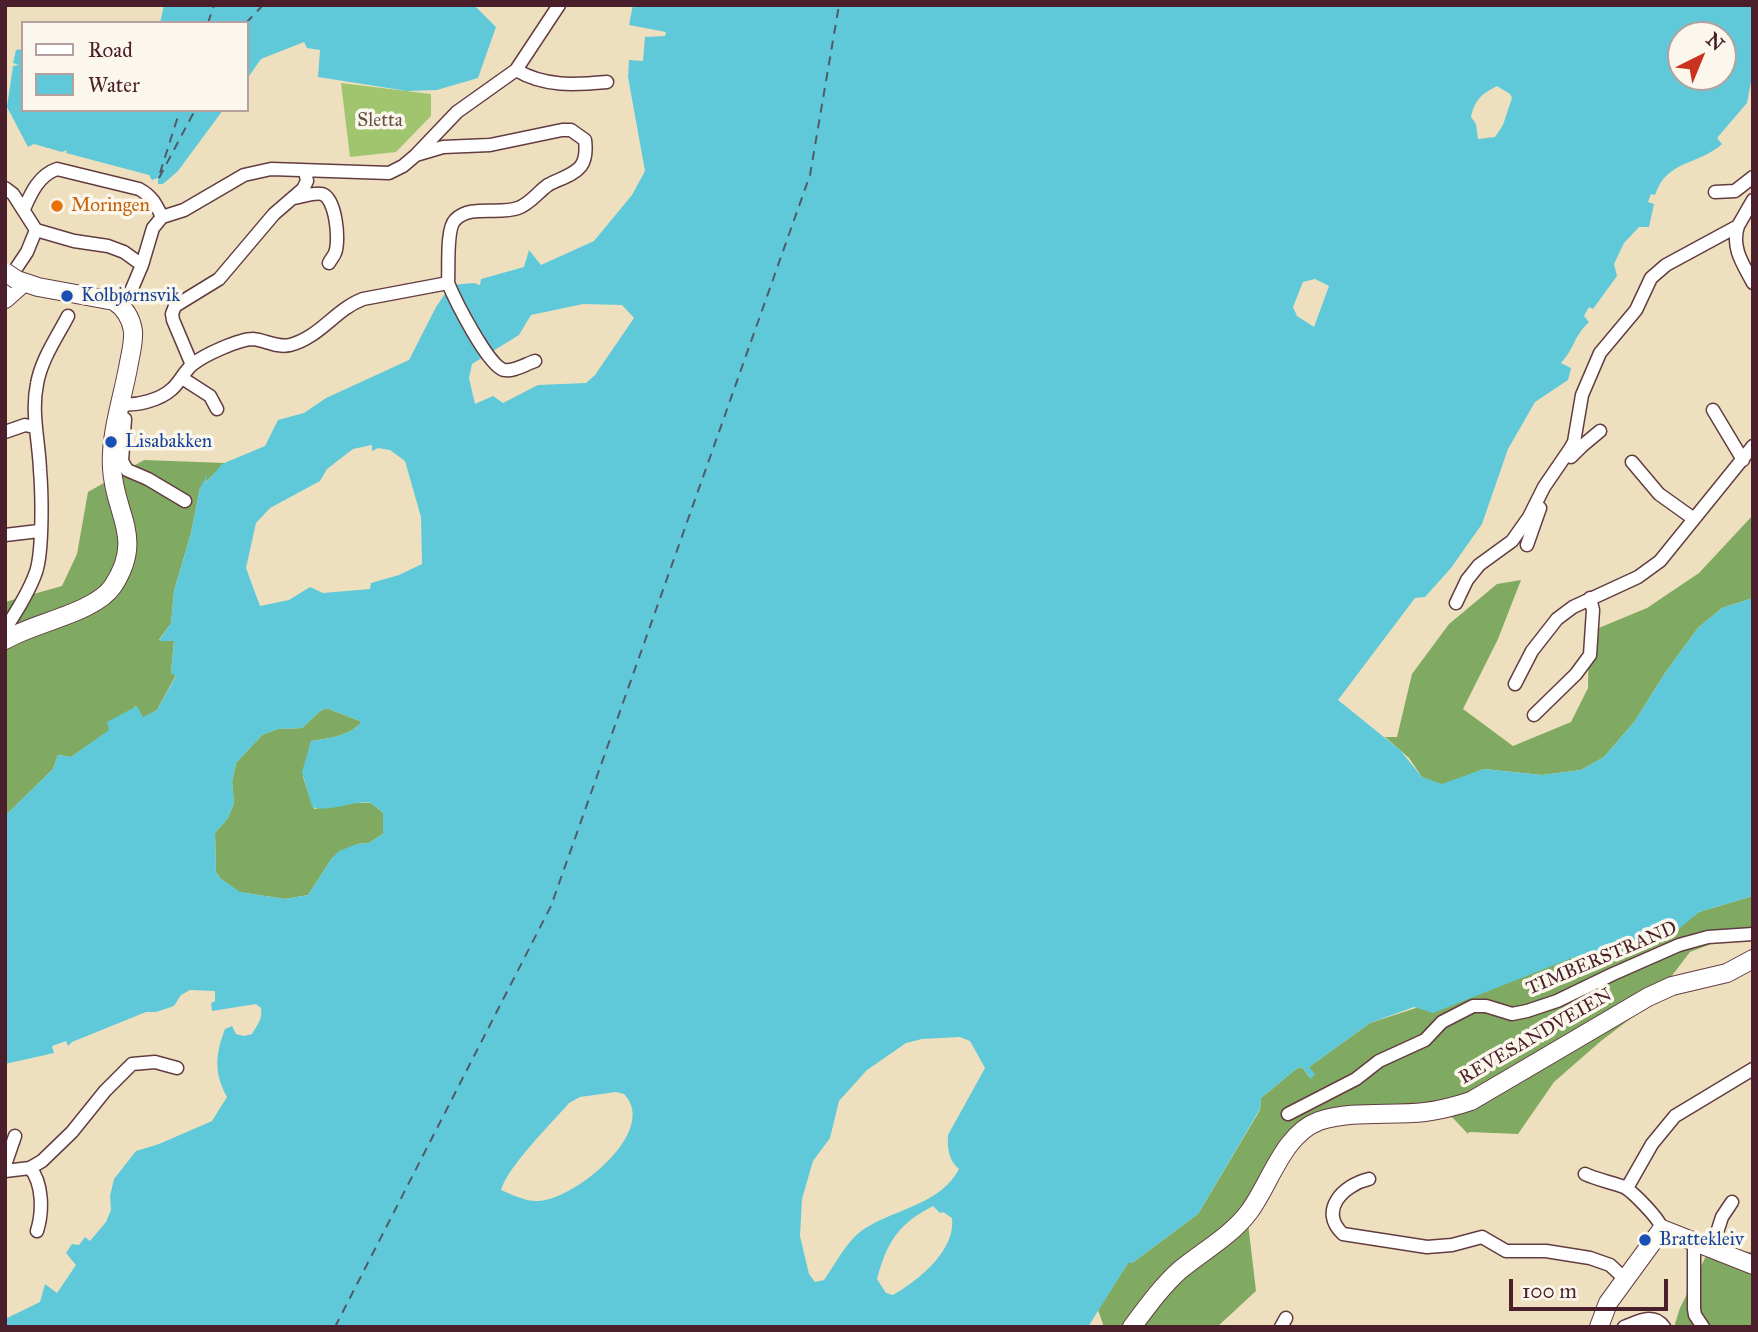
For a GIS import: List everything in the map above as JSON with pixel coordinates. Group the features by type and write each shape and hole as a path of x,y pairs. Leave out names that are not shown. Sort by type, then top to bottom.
{"main road":[{"path":"5,299 13,280 105,298 120,305 129,317 133,332 124,404 112,466 113,480 127,526 126,551 118,577 106,594 89,605 5,640"},
{"name":"REVESANDVEIEN","path":"1132,1327 1179,1271 1239,1224 1251,1209 1285,1151 1301,1132 1311,1125 1340,1116 1424,1112 1471,1101 1648,997 1672,986 1727,972 1753,959"},
{"path":"1600,1327 1608,1303 1662,1229 1753,1265"}],"street":[{"path":"120,305 131,291 153,228 162,217 184,210 244,175 271,169 388,173 403,166 457,112 516,70 559,5"},
{"path":"516,70 528,77 559,84 607,82"},
{"path":"416,155 443,147 490,145 562,130 571,130 585,140 582,165 573,173 548,185 526,204 516,209 471,212 455,219 448,230 448,283 457,304 488,355 499,369 508,371 535,361"},
{"path":"24,209 32,190 49,172 57,169 139,189 149,194 162,217"},
{"path":"191,365 173,320 175,306 219,279 274,214 303,189 307,181 305,171"},
{"path":"1715,192 1735,191 1753,177"},
{"path":"5,188 13,194 36,230 74,241 108,246 142,265"},
{"path":"290,199 319,193 326,196 332,206 338,237 335,253 329,263"},
{"path":"1753,200 1734,237 1735,247 1753,283"},
{"path":"1456,603 1467,580 1479,565 1511,541 1529,517 1574,442 1582,394 1600,352 1636,310 1651,278 1666,265 1738,226"},
{"path":"13,280 36,230"},
{"path":"185,501 127,470 122,461 124,404 162,396 182,378 191,365 210,354 249,339 289,345 326,326 351,304 363,299 448,283"},
{"path":"5,629 26,595 40,554 40,470 34,427 36,386 40,371 68,316"},
{"path":"182,378 210,396 217,409"},
{"path":"1713,410 1743,460"},
{"path":"5,432 25,425 34,427"},
{"path":"1527,545 1559,467 1601,431"},
{"path":"1515,684 1532,651 1549,628 1573,607 1654,567 1753,446"},
{"path":"1632,462 1658,494 1694,519"},
{"path":"5,535 39,531"},
{"path":"1534,715 1576,674 1590,655 1593,610 1590,598"},
{"name":"TIMBERSTRAND","path":"1288,1114 1356,1079 1379,1062 1425,1040 1442,1022 1473,1006 1486,1006 1512,1014 1527,1012 1558,1001 1679,946 1708,937 1753,934"},
{"path":"5,1171 30,1168 42,1161 72,1132 105,1091 132,1064 155,1062 177,1068"},
{"path":"1628,1188 1652,1144 1675,1116 1753,1069"},
{"path":"5,1165 15,1136"},
{"path":"30,1168 37,1176 40,1193 37,1231"},
{"path":"1585,1174 1628,1188 1637,1200 1656,1216 1662,1229"},
{"path":"1368,1179 1348,1188 1334,1206 1333,1222 1343,1234 1427,1247 1452,1245 1482,1237 1506,1251 1546,1251 1590,1258 1610,1265 1625,1279"},
{"path":"1712,1248 1722,1217 1732,1202"},
{"path":"1694,1240 1694,1309 1703,1327"},
{"path":"1624,1327 1651,1317 1664,1327"}],"green space":[{"name":"Sletta","path":"341,83 431,94 431,116 396,152 350,157"},
{"path":"144,460 225,463 200,488 191,533 174,591 171,623 159,640 174,641 171,673 176,675 157,710 143,718 136,706 110,730 71,757 58,755 53,769 5,816 5,602 62,586 77,554 88,492"},
{"path":"1753,515 1753,598 1722,608 1698,628 1635,721 1604,757 1581,770 1542,775 1484,769 1442,785 1422,777 1409,758 1385,737 1397,737 1412,674 1449,624 1497,584 1521,580 1498,639 1463,709 1513,746 1571,722 1588,688 1589,632 1647,608 1699,573"},
{"path":"326,708 360,721 360,724 343,734 311,741 303,777 314,809 350,803 371,803 383,813 383,834 369,843 357,844 332,858 308,895 285,899 239,892 216,872 215,833 228,818 234,803 232,782 236,763 262,735 278,729 302,728"},
{"path":"1753,896 1753,928 1690,952 1651,1003 1601,1041 1554,1082 1518,1134 1468,1134 1453,1118 1420,1104 1322,1116 1246,1206 1256,1291 1217,1327 1104,1327 1098,1310 1128,1263 1132,1263 1198,1214 1260,1110 1261,1098 1296,1069 1302,1067 1310,1078 1309,1067 1370,1023 1578,955 1580,961 1683,924 1699,912"},
{"path":"1709,1250 1753,1252 1753,1327 1674,1327 1680,1308"}],"water":[{"path":"164,5 474,5 496,27 478,78 437,90 407,91 318,77 320,50 307,48 304,42 261,59 248,78 248,21 160,21"},
{"path":"633,5 1753,5 1753,71 1747,103 1717,138 1722,144 1675,169 1660,184 1655,195 1651,194 1648,202 1654,204 1649,227 1639,227 1624,243 1614,264 1617,276 1593,309 1589,307 1584,316 1589,322 1561,363 1571,368 1568,380 1535,402 1508,449 1482,524 1451,568 1425,597 1415,598 1338,700 1400,750 1422,777 1442,784 1484,769 1542,775 1581,770 1604,757 1635,721 1698,628 1722,608 1753,598 1753,896 1699,912 1680,928 1580,961 1577,956 1433,1013 1414,1007 1370,1023 1309,1067 1315,1074 1311,1079 1302,1067 1296,1069 1261,1098 1260,1109 1198,1214 1132,1263 1128,1263 1088,1327 5,1327 5,1319 40,1302 45,1284 57,1293 76,1265 66,1253 72,1244 79,1245 85,1237 90,1241 106,1222 111,1210 110,1196 114,1179 136,1151 212,1121 227,1097 217,1064 225,1029 232,1026 236,1034 252,1034 259,1022 261,1008 256,1004 212,1011 211,1003 215,1001 215,991 190,990 181,995 174,1006 146,1012 68,1046 66,1041 52,1046 54,1053 5,1064 5,816 53,769 58,755 71,757 109,730 107,722 137,706 143,717 157,710 176,676 171,673 174,641 159,641 171,623 174,591 191,533 200,488 207,475 206,483 222,464 265,446 278,420 304,413 326,398 409,360 436,307 451,285 480,285 481,279 524,267 529,250 541,265 594,241 632,195 645,171 628,77 629,60 643,61 645,37 665,36 666,32 629,25","holes":["1497,86 1512,98 1503,125 1495,137 1478,139 1476,124 1471,117 1473,111 1477,101","1315,279 1329,286 1314,327 1297,316 1293,307 1303,282","583,304 622,305 634,318 595,375 586,383 538,385 503,403 493,396 475,404 469,378 472,364 519,335 531,315","372,445 372,451 378,448 390,450 405,461 421,517 422,564 399,575 371,583 370,589 323,593 310,587 289,600 260,606 246,568 256,523 270,508 320,481 327,469 353,449","326,708 360,721 360,724 343,734 311,741 302,772 312,807 371,803 383,813 383,834 369,843 357,844 339,851 308,895 285,899 240,892 216,872 215,833 228,818 234,803 232,782 236,763 262,735 278,729 302,728","960,1037 970,1041 985,1068 948,1135 949,1154 959,1169 942,1190 862,1231 849,1243 824,1280 815,1282 809,1274 800,1236 802,1199 813,1161 830,1138 839,1101 867,1070 906,1043 922,1039","616,1092 624,1094 632,1109 631,1126 622,1144 608,1161 591,1176 554,1198 534,1201 501,1190 521,1157 569,1103 580,1097","933,1206 940,1213 952,1218 952,1230 934,1263 893,1295 886,1293 877,1279 885,1255 896,1235 911,1220"]},
{"path":"21,49 21,112 222,112 178,171 163,184 158,184 158,178 152,180 149,175 66,153 67,150 62,152 34,144 28,147 7,107 13,66 19,65 13,63 16,50"}],"ferry route":[{"path":"209,21 214,5"},
{"path":"248,21 263,5"},
{"path":"335,1327 551,906 810,175 839,5"},
{"path":"160,173 179,112"},
{"path":"159,178 194,112"}],"place":[{"name":"Moringen","path":"57,206"},
{"name":"Kolbjørnsvik","path":"67,296"},
{"name":"Lisabakken","path":"111,442"},
{"name":"Brattekleiv","path":"1645,1240"}]}
